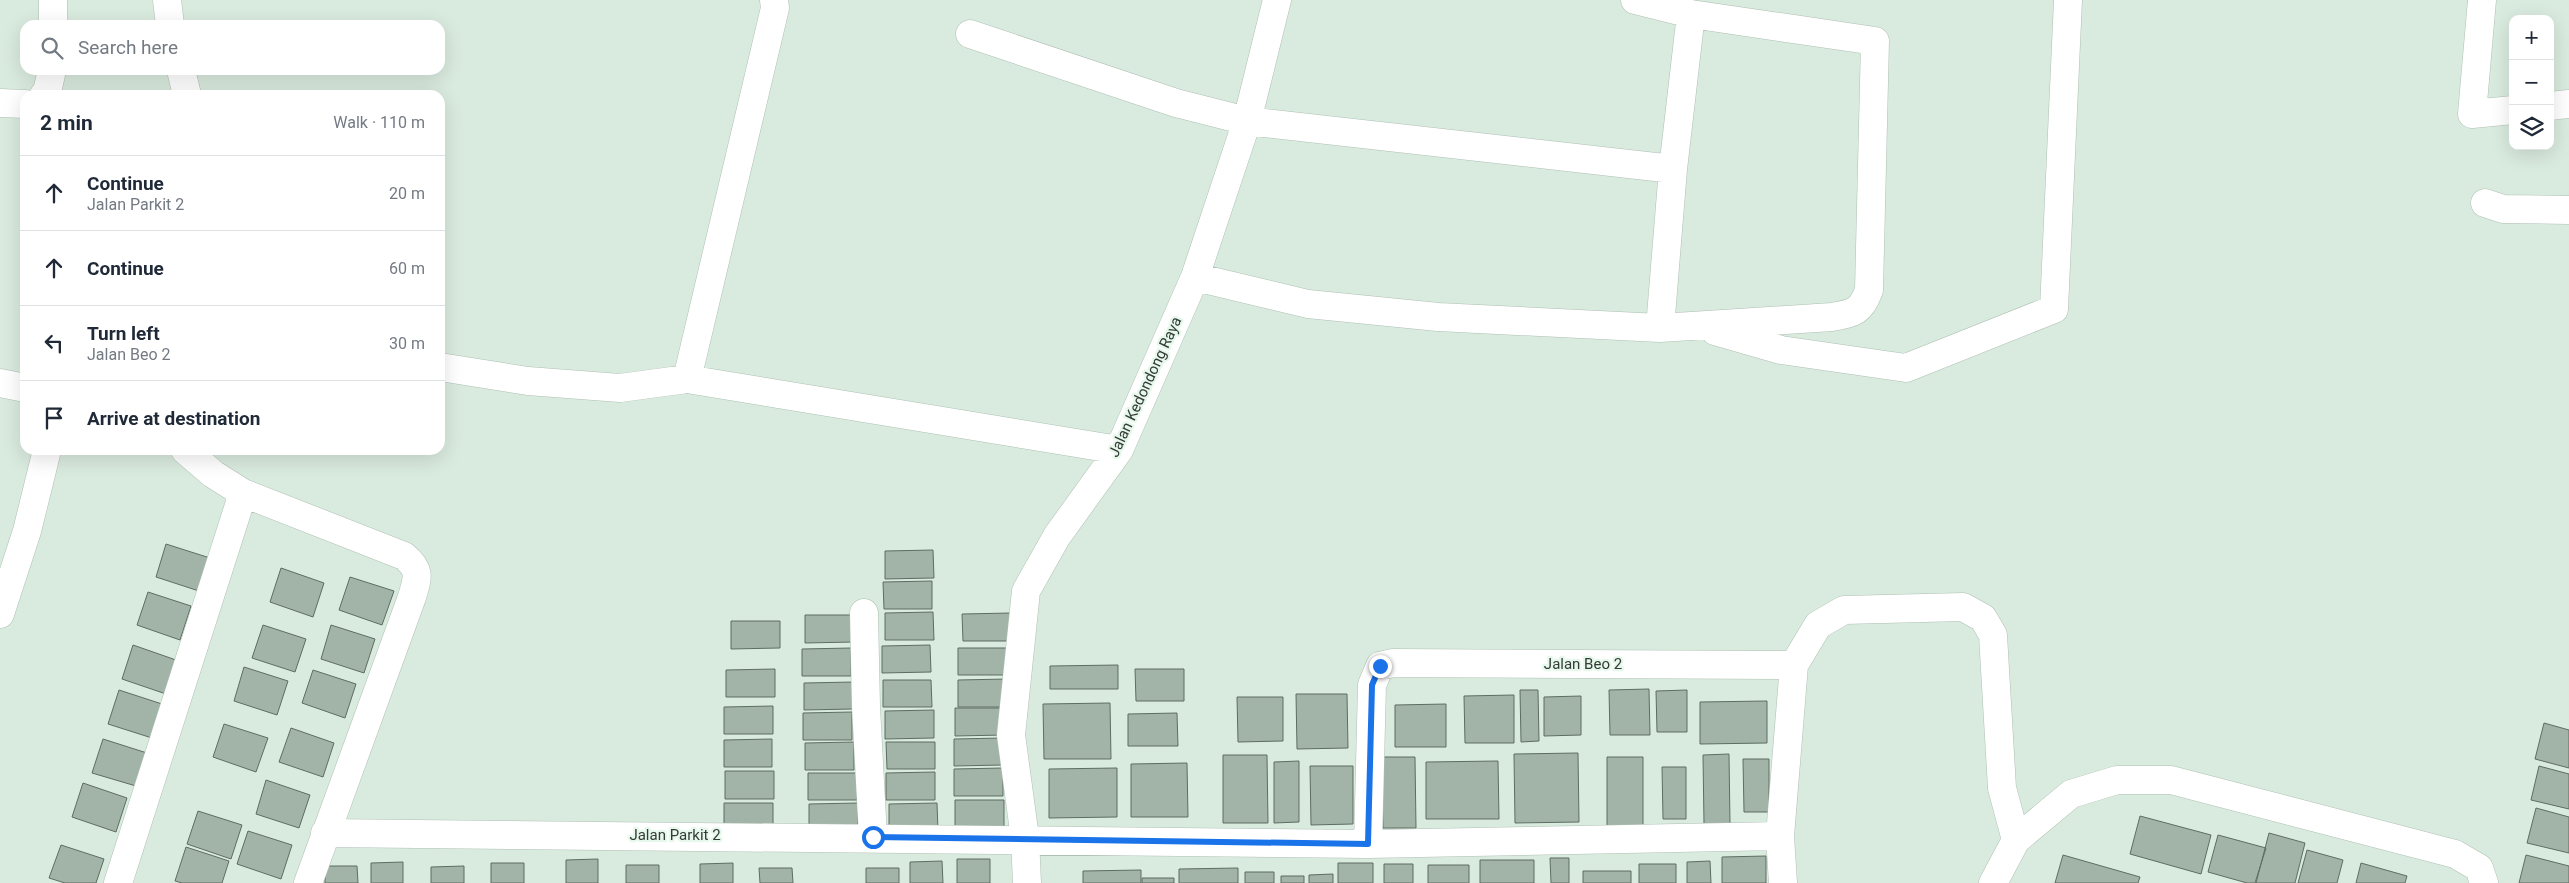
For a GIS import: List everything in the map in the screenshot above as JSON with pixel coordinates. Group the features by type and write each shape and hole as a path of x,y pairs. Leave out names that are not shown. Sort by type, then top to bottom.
{"street":[{"path":"53,0 53,20"},
{"path":"167,0 169,20"},
{"path":"686,380 775,8 774,0"},
{"name":"Jalan Kedondong Raya","path":"1027,883 1024,838 1012,735 1026,592 1057,536 1119,450 1195,277 1247,121 1277,0"},
{"path":"1195,277 1308,304 1438,317 1660,328 1854,313 1864,305 1869,290 1875,41 1742,10 1691,14 1635,0"},
{"path":"1695,325 1781,350 1906,368 2054,309 2068,0"},
{"path":"2482,0 2472,114 2509,110"},
{"path":"1660,328 1673,169 1691,14"},
{"path":"970,34 1176,103 1247,121 1673,169"},
{"path":"47,90 51,75"},
{"path":"182,75 187,90"},
{"path":"0,103 20,104"},
{"path":"2554,106 2569,104"},
{"path":"2484,203 2503,209 2569,210"},
{"path":"445,368 528,381 620,388 686,380 1119,450"},
{"path":"0,383 20,387"},
{"path":"0,614 27,531 46,455"},
{"path":"191,455 213,474 244,493 404,556 414,565 418,577 308,883"},
{"path":"118,883 244,493"},
{"path":"1783,883 1780,836 1794,665 1818,625 1844,610 1963,607 1983,618 1993,635 2002,788 2016,840"},
{"path":"864,613 866,707 873,837"},
{"name":"Jalan Beo 2","path":"1368,844 1372,685 1380,666 1394,662 1794,665"},
{"path":"1992,883 2016,840 2071,794 2117,780 2171,780 2455,854 2479,868 2484,883"},
{"name":"Jalan Parkit 2","path":"325,833 1024,838 1368,844 1780,836"}],"building":[{"path":"166,544 210,558 199,591 156,577"},
{"path":"933,550 934,578 885,579 885,551"},
{"path":"281,568 324,583 313,617 270,602"},
{"path":"350,577 394,591 382,625 339,610"},
{"path":"932,581 932,609 884,609 883,582"},
{"path":"148,592 191,606 180,640 137,625"},
{"path":"933,612 934,640 885,640 885,613"},
{"path":"1011,613 1011,641 963,641 962,614"},
{"path":"805,615 854,615 854,642 805,643"},
{"path":"731,621 780,621 780,648 731,649"},
{"path":"263,625 306,639 295,672 252,658"},
{"path":"331,625 375,639 364,673 321,659"},
{"path":"133,645 176,660 166,694 122,679"},
{"path":"930,645 931,672 882,673 882,646"},
{"path":"851,648 851,676 802,676 802,649"},
{"path":"958,648 1007,648 1007,675 958,675"},
{"path":"1118,665 1118,689 1050,689 1050,666"},
{"path":"244,667 288,681 277,715 234,701"},
{"path":"775,669 775,697 726,697 726,670"},
{"path":"1135,669 1184,669 1184,701 1136,701"},
{"path":"313,670 356,684 345,718 302,703"},
{"path":"1007,679 1007,707 958,707 958,680"},
{"path":"883,680 931,680 932,707 883,707"},
{"path":"853,682 853,709 804,710 804,683"},
{"path":"1649,689 1650,735 1610,735 1609,690"},
{"path":"119,690 162,704 152,738 108,724"},
{"path":"1520,690 1538,690 1539,741 1521,742"},
{"path":"1687,690 1687,732 1657,732 1656,691"},
{"path":"1296,694 1347,694 1348,748 1297,749"},
{"path":"1514,695 1514,743 1465,743 1464,696"},
{"path":"1581,696 1581,735 1544,736 1544,697"},
{"path":"1237,697 1283,697 1283,741 1238,742"},
{"path":"1767,701 1767,743 1700,744 1700,702"},
{"path":"1110,703 1111,759 1044,759 1043,704"},
{"path":"1446,704 1446,747 1395,747 1395,705"},
{"path":"773,706 773,734 724,734 724,707"},
{"path":"955,708 1003,708 1004,735 955,736"},
{"path":"934,710 934,738 885,739 885,711"},
{"path":"852,712 852,740 803,740 803,713"},
{"path":"1177,713 1178,746 1128,746 1128,714"},
{"path":"2544,723 2569,730 2569,768 2535,759"},
{"path":"224,724 268,738 256,772 213,757"},
{"path":"291,728 334,743 323,777 279,762"},
{"path":"1002,738 1003,765 954,766 954,739"},
{"path":"103,739 147,753 136,786 92,773"},
{"path":"772,739 772,767 724,767 724,740"},
{"path":"854,742 854,770 805,770 805,743"},
{"path":"886,742 935,742 935,769 887,769"},
{"path":"1578,753 1579,822 1515,823 1514,754"},
{"path":"1729,754 1730,824 1704,824 1703,755"},
{"path":"1223,755 1267,755 1268,823 1223,823"},
{"path":"1381,757 1415,757 1416,828 1383,828"},
{"path":"1607,757 1643,757 1643,834 1607,835"},
{"path":"1743,759 1769,759 1769,812 1744,812"},
{"path":"1299,761 1299,822 1274,823 1274,762"},
{"path":"1498,761 1499,819 1426,819 1426,762"},
{"path":"1187,763 1188,817 1131,817 1131,764"},
{"path":"1310,766 1353,766 1353,824 1311,825"},
{"path":"2539,766 2569,774 2569,809 2531,800"},
{"path":"1662,767 1686,767 1686,819 1663,819"},
{"path":"1003,768 1003,796 954,796 954,769"},
{"path":"1117,768 1117,817 1049,818 1049,769"},
{"path":"725,771 774,771 774,799 725,799"},
{"path":"935,772 935,800 886,800 886,773"},
{"path":"808,773 857,773 857,800 808,800"},
{"path":"266,780 310,795 299,828 256,814"},
{"path":"83,783 127,798 116,832 72,817"},
{"path":"955,800 1004,800 1004,828 955,828"},
{"path":"724,803 773,803 773,830 724,830"},
{"path":"858,803 858,831 809,831 809,804"},
{"path":"937,803 938,831 889,831 889,804"},
{"path":"2536,808 2569,817 2569,853 2527,843"},
{"path":"198,811 242,825 231,859 187,844"},
{"path":"2140,816 2211,835 2201,874 2130,854"},
{"path":"248,831 292,845 281,879 237,864"},
{"path":"2269,833 2305,843 2295,883 2256,883"},
{"path":"2218,835 2266,848 2255,883 2247,883 2208,872"},
{"path":"61,845 104,859 96,883 65,883 49,878"},
{"path":"186,847 229,861 222,883 182,883 175,881"},
{"path":"2307,850 2343,860 2337,883 2298,883"},
{"path":"2063,855 2140,877 2138,883 2055,883"},
{"path":"2526,855 2569,866 2569,883 2519,883"},
{"path":"1766,856 1766,883 1722,883 1722,857"},
{"path":"1550,858 1569,858 1569,883 1551,883"},
{"path":"598,859 598,883 566,883 566,860"},
{"path":"957,859 990,859 990,883 957,883"},
{"path":"1480,860 1534,860 1534,883 1480,883"},
{"path":"942,861 943,883 910,883 910,862"},
{"path":"1710,861 1711,883 1687,883 1687,862"},
{"path":"403,862 403,883 371,883 371,863"},
{"path":"491,863 524,863 524,883 491,883"},
{"path":"733,863 733,883 700,883 700,864"},
{"path":"1338,863 1373,863 1373,883 1338,883"},
{"path":"2361,863 2407,876 2405,883 2356,883"},
{"path":"1384,864 1413,864 1413,883 1384,883"},
{"path":"1639,864 1676,864 1676,883 1639,883"},
{"path":"626,865 659,865 659,883 626,883"},
{"path":"1428,865 1469,865 1469,883 1428,883"},
{"path":"325,866 357,866 358,883 325,883"},
{"path":"464,866 464,883 431,883 431,867"},
{"path":"759,868 792,868 793,883 760,883"},
{"path":"866,868 899,868 899,883 866,883"},
{"path":"1238,868 1238,883 1179,883 1179,869"},
{"path":"1141,870 1141,883 1083,883 1083,871"},
{"path":"1583,871 1631,871 1631,883 1583,883"},
{"path":"1245,872 1274,872 1274,883 1245,883"},
{"path":"1333,874 1333,883 1309,883 1309,875"},
{"path":"1281,876 1304,876 1304,883 1281,883"},
{"path":"1142,878 1174,878 1174,883 1142,883"}],"route":[{"path":"873,837 1368,844 1372,685 1375,673 1380,666"}]}
